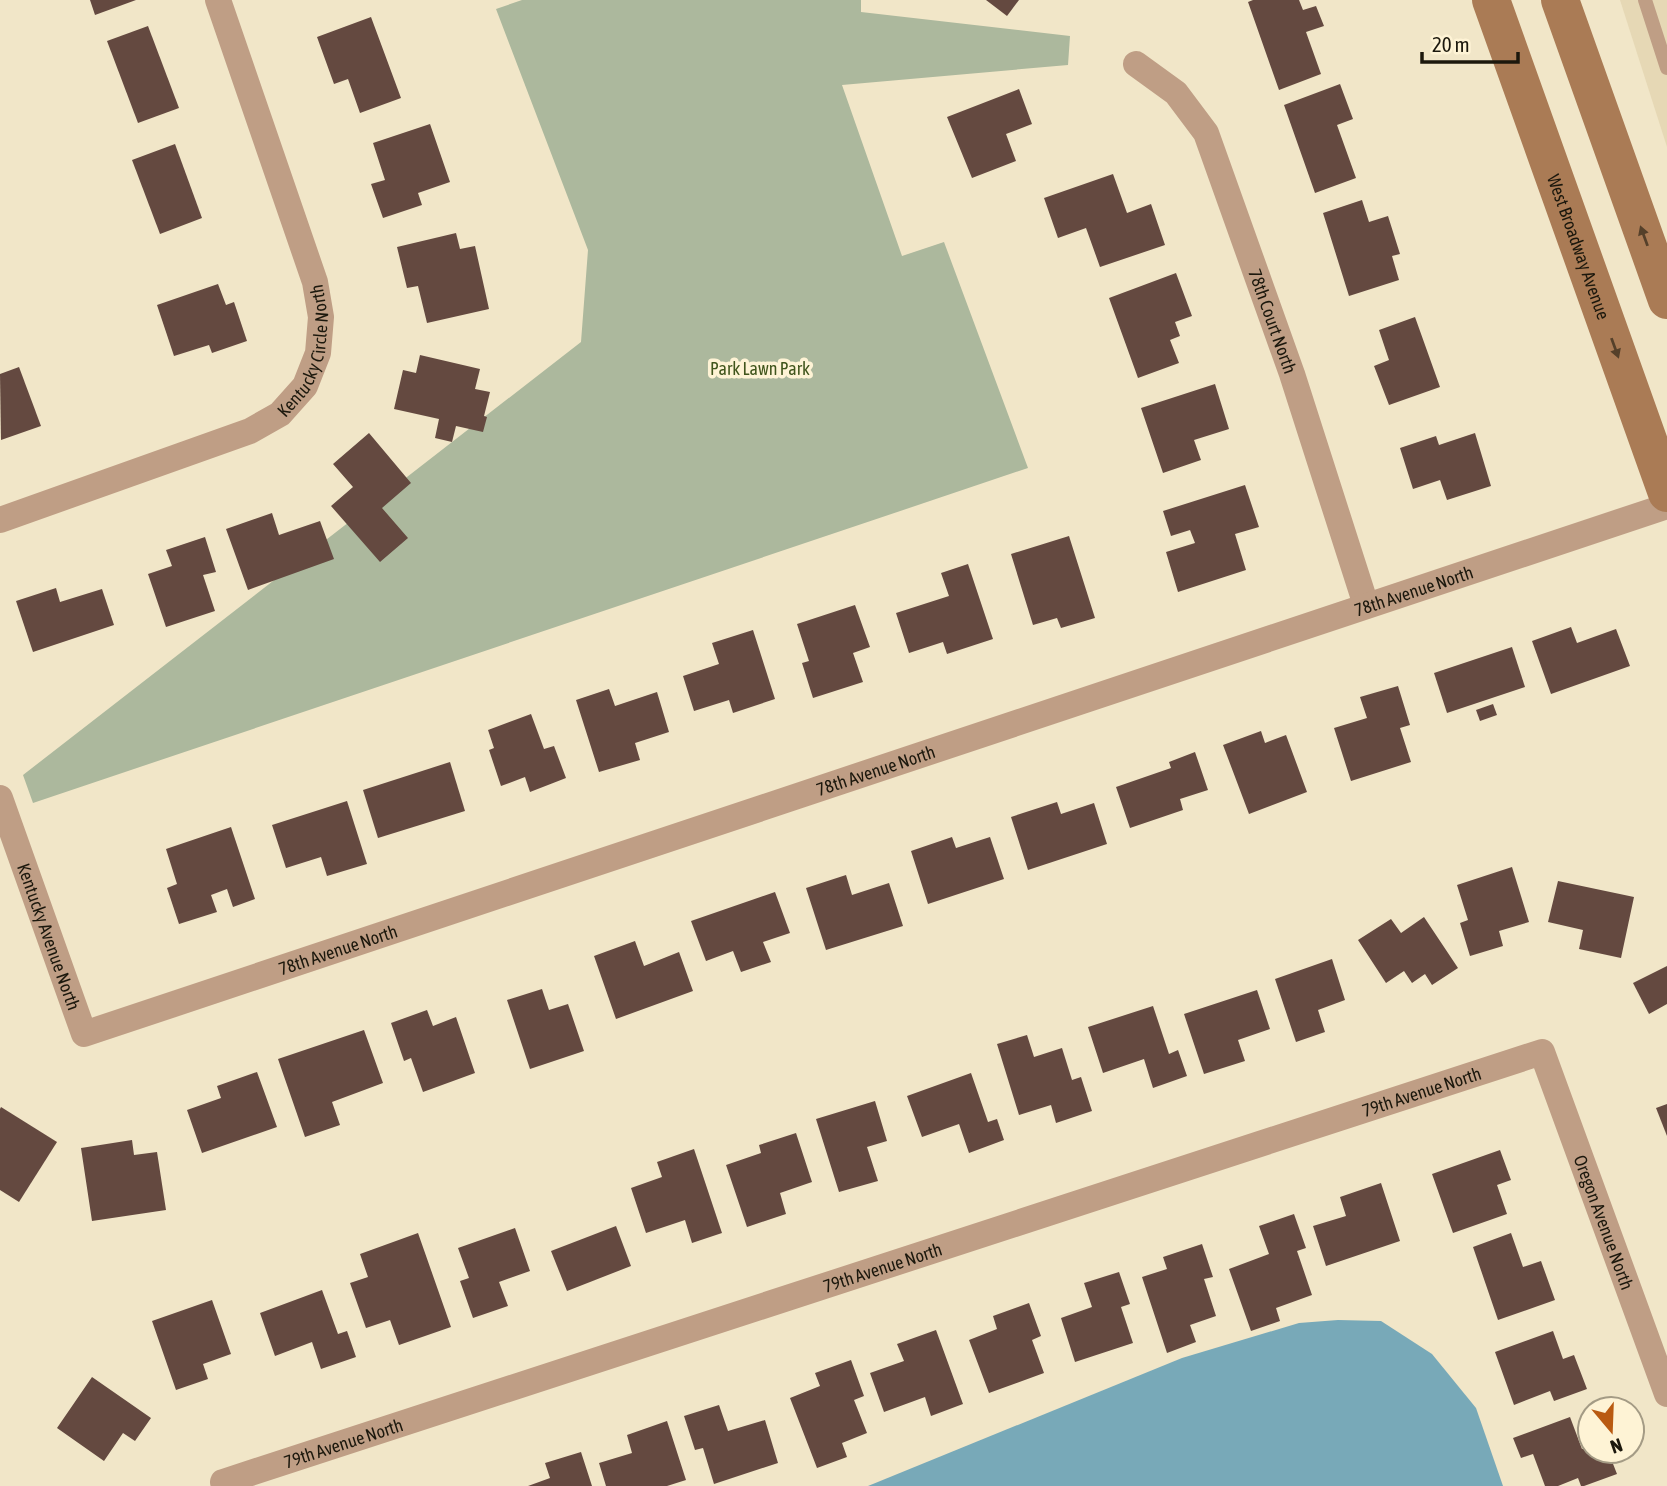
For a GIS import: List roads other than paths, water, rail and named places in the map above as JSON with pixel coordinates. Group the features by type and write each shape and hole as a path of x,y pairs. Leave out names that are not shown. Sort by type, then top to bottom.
{"main road":[{"name":"West Broadway Avenue","path":"1491,0 1667,493"},
{"path":"1560,0 1667,300"}],"street":[{"name":"Kentucky Circle North","path":"0,520 250,431 281,414 305,386 318,353 321,317 316,282 218,0"},
{"name":"78th Court North","path":"1136,64 1176,93 1206,133 1292,374 1366,605"},
{"name":"78th Avenue North","path":"85,1034 1667,506"},
{"name":"Kentucky Avenue North","path":"0,798 85,1034"},
{"name":"Oregon Avenue North","path":"1542,1052 1667,1394"},
{"name":"79th Avenue North","path":"224,1484 1542,1052"}],"lane":[{"path":"1645,0 1667,68"}],"water":[{"path":"1381,1321 1432,1354 1476,1408 1503,1486 868,1486 1182,1358 1299,1323"}],"park label":[{"name":"Park Lawn Park","path":"760,368"}]}
